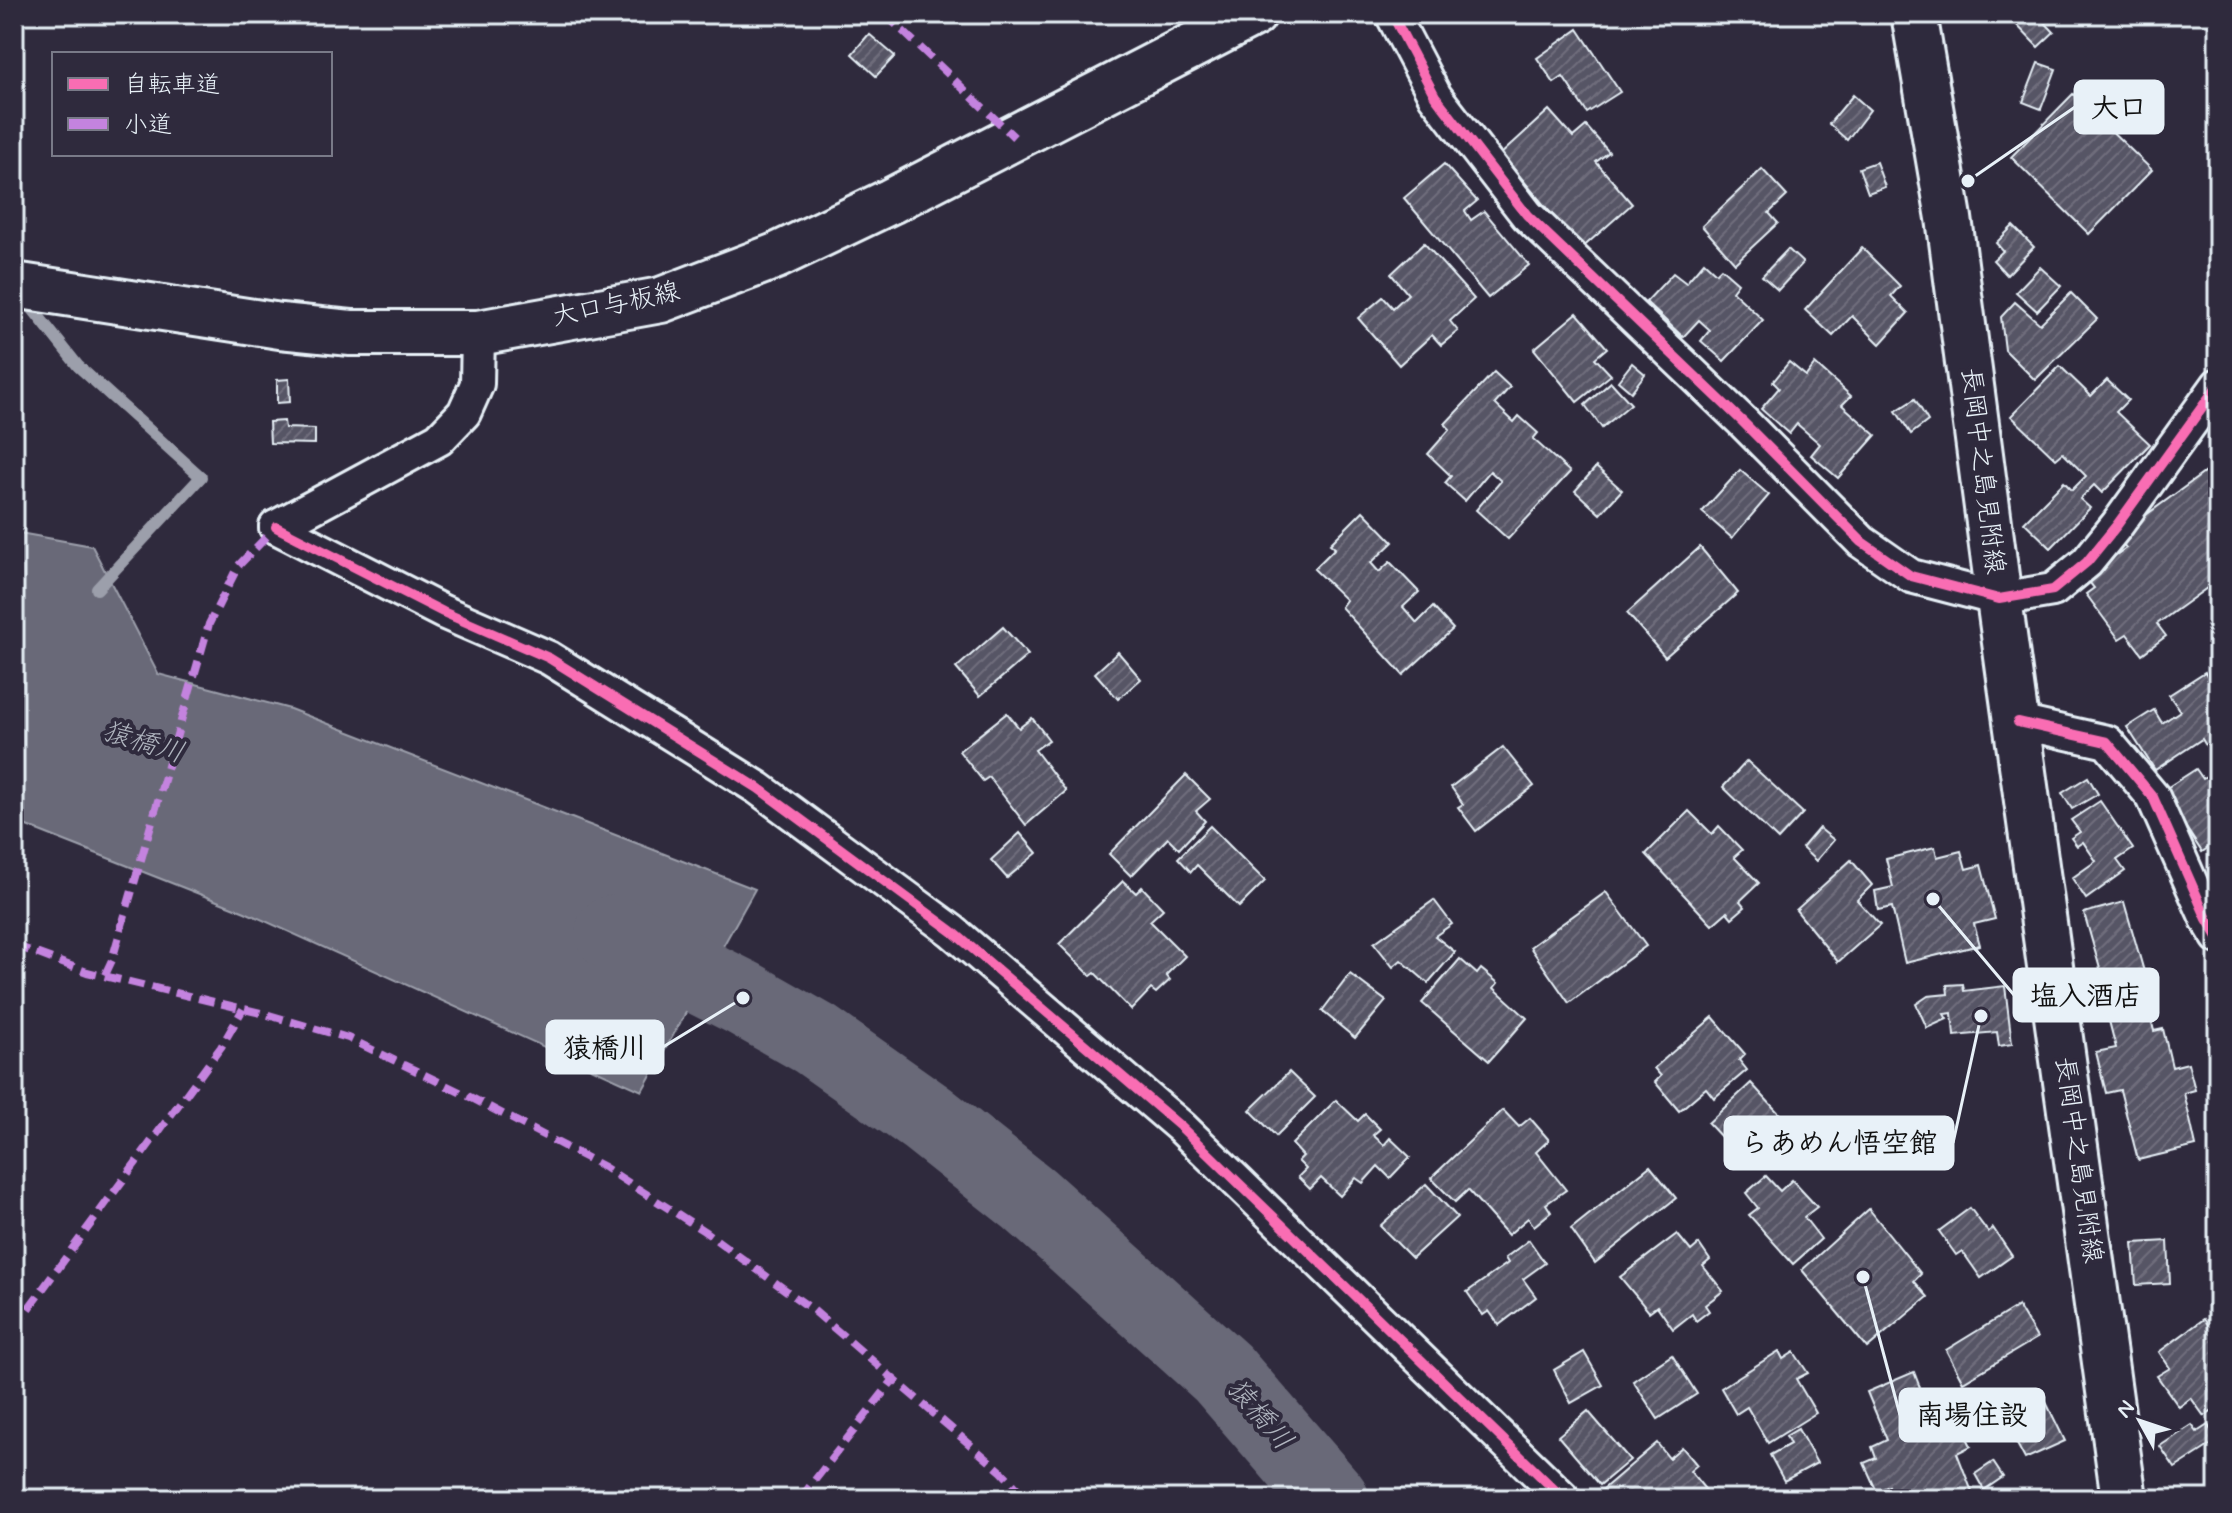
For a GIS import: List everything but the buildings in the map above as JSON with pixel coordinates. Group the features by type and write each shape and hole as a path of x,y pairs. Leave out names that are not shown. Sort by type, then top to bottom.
{"main road":[{"name":"大口与板線","path":"14,285 280,326 351,333 478,333 661,300 776,256 891,201 1254,14"},
{"name":"長岡中之島見附線","path":"1914,14 1949,218 2124,1499"}],"street":[{"path":"1392,14 1435,96 1527,215 1742,421 1862,542 1911,576 1999,599 2053,590 2087,562 2126,514 2218,385"},
{"path":"478,333 477,384 464,413 439,439 276,527 443,612 549,658 758,788 952,931 1181,1127 1564,1499"},
{"path":"2018,722 2107,742 2153,797 2218,937"}],"water":[{"path":"14,532 92,546 158,674 290,709 755,889 642,1091 245,912 14,821"}],"waterway":[{"path":"24,298 78,366 201,477 97,589"},
{"name":"猿橋川","path":"613,933 743,998 815,1039 927,1118 1029,1199 1222,1373 1331,1499"}],"marked path":[{"path":"885,14 1014,137"},
{"path":"14,267 19,286"},
{"path":"105,975 112,960 209,624 238,566 276,527"},
{"path":"14,945 87,972 265,1014 348,1038 604,1167 704,1231 813,1310 1002,1472 1027,1499"},
{"path":"14,1328 221,1047 243,1009"},
{"path":"800,1499 894,1379"}],"cycle path":[{"path":"1392,14 1435,96 1527,215 1742,421 1862,542 1911,576 1999,599 2053,590 2087,562 2117,525 2218,385"},
{"path":"276,527 443,612 549,658 758,788 952,931 1181,1127 1564,1499"},
{"path":"2018,722 2107,742 2153,797 2218,937"}],"place":[{"name":"大口","path":"1968,181"},
{"name":"塩入酒店","path":"1933,899"},
{"name":"猿橋川","path":"743,998"},
{"name":"らあめん悟空館","path":"1981,1016"},
{"name":"南場住設","path":"1863,1277"}]}
